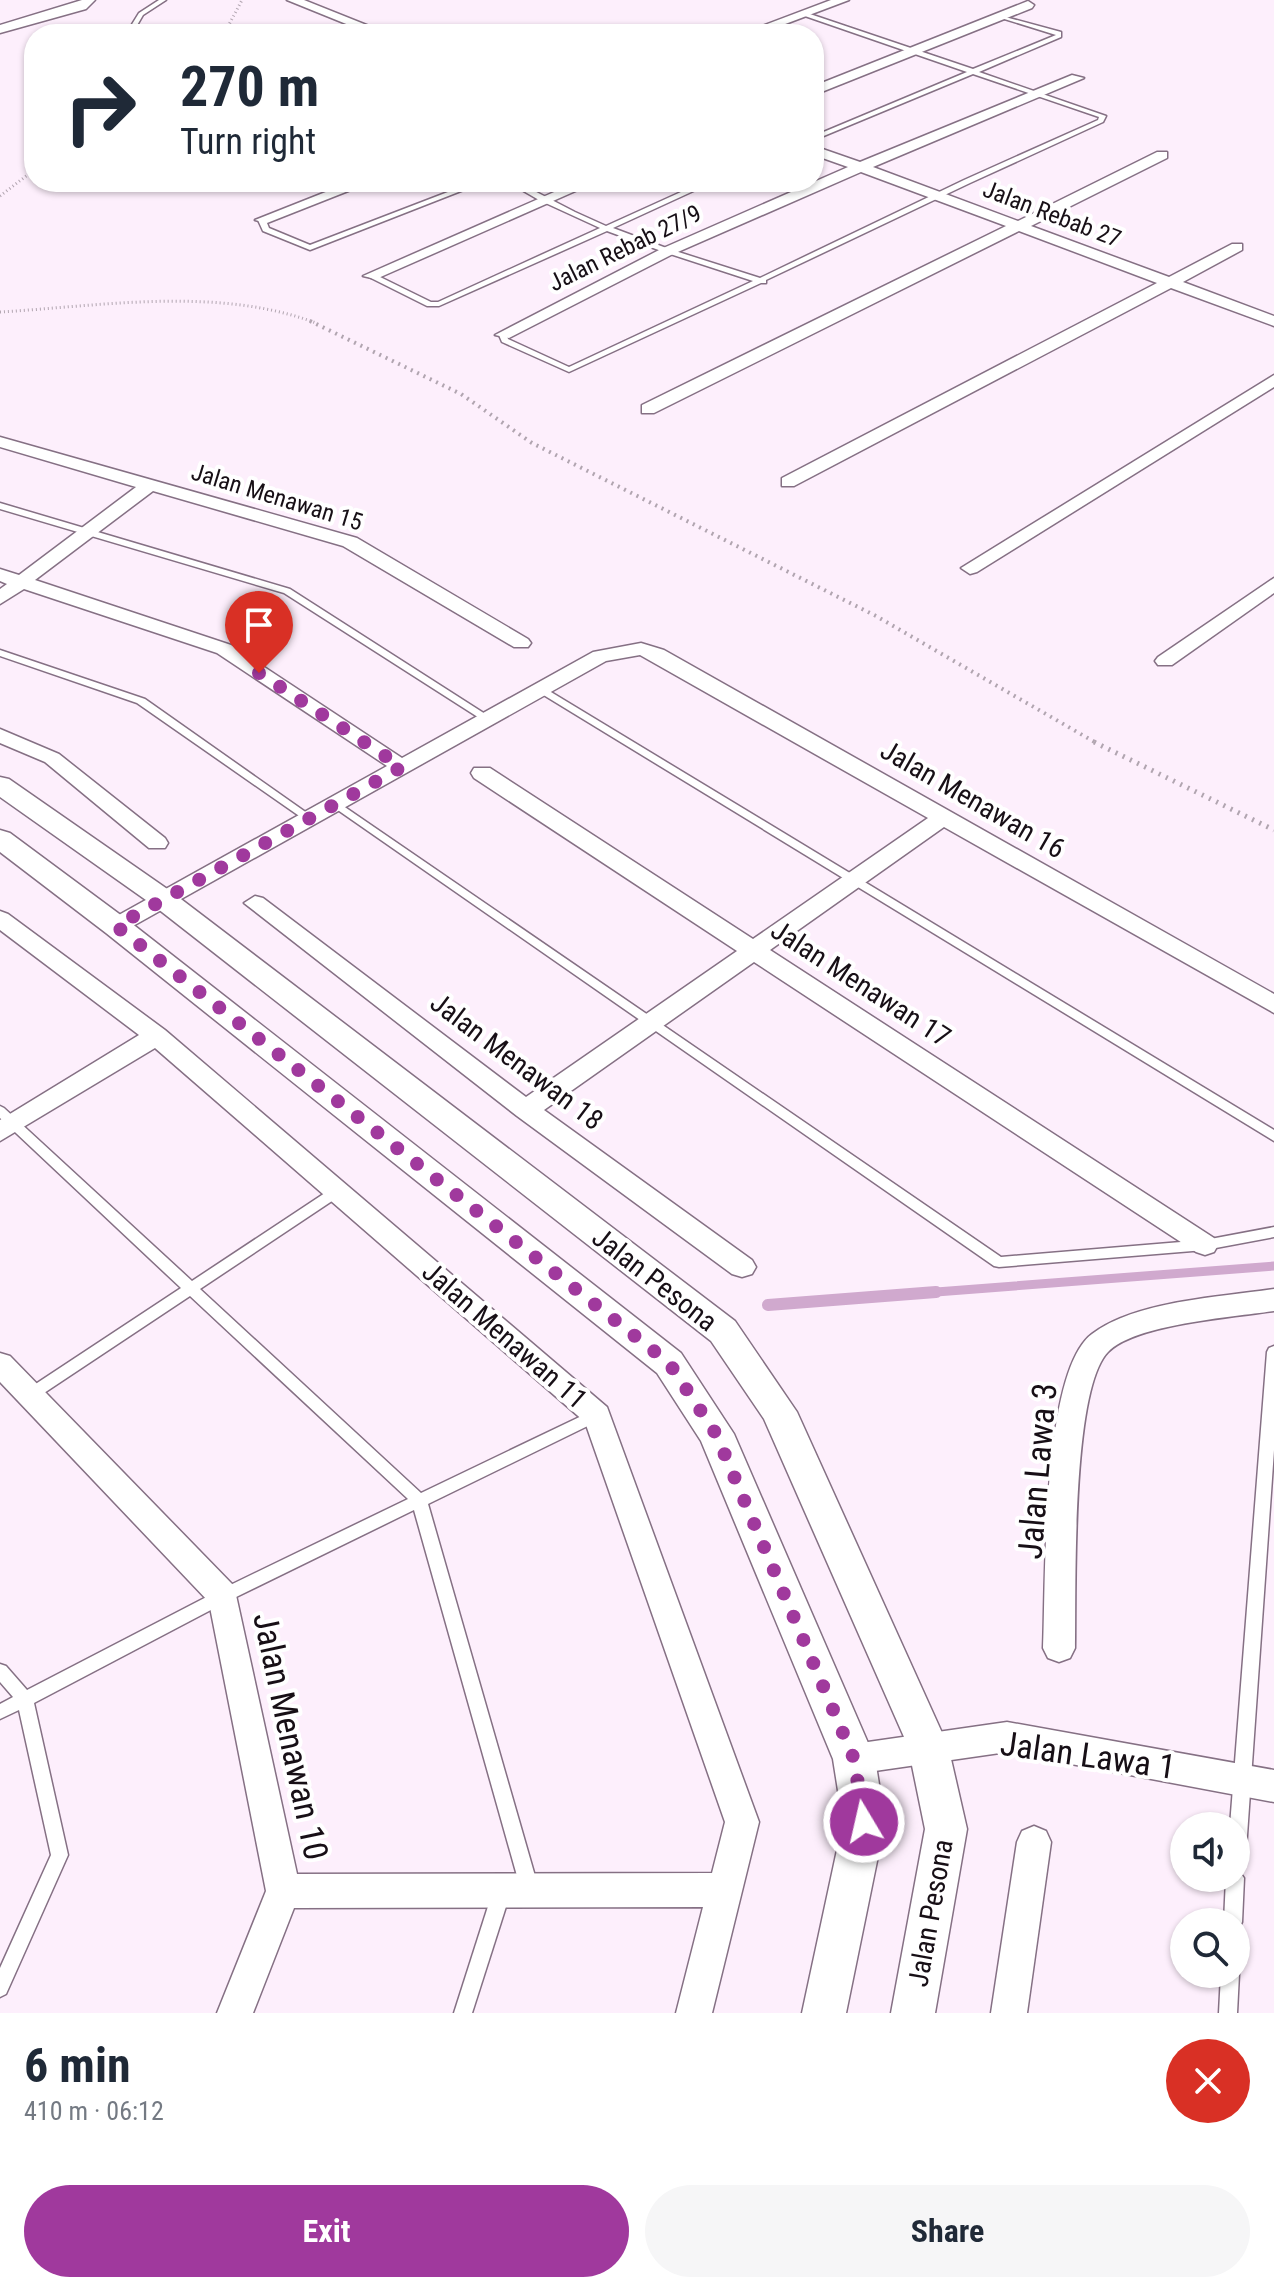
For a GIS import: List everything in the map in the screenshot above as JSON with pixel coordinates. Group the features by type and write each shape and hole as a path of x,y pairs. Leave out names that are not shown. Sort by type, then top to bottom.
{"street":[{"path":"0,29 82,6 89,0"},
{"path":"293,0 357,24"},
{"path":"776,24 843,0"},
{"path":"824,87 1028,5"},
{"name":"Jalan Rebab 27/9","path":"824,183 1077,78"},
{"name":"Jalan Rebab 27","path":"824,154 1274,321"},
{"path":"648,409 1162,155"},
{"path":"262,220 337,192"},
{"path":"371,276 565,192"},
{"name":"Jalan Rebab 27/9","path":"503,335 666,252 803,192"},
{"path":"788,482 1237,247"},
{"path":"970,568 1274,380"},
{"name":"Jalan Menawan 15","path":"0,442 363,547 521,643"},
{"path":"0,598 151,484"},
{"path":"0,575 224,649 402,767"},
{"path":"1165,661 1274,584"},
{"name":"Jalan Menawan 16","path":"541,689 600,656 641,649 657,654 1274,1005"},
{"path":"116,926 541,689"},
{"path":"0,735 52,758 157,843"},
{"name":"Jalan Menawan 17","path":"482,773 1205,1245"},
{"name":"Jalan Pesona","path":"0,785 163,899 723,1331 779,1412 928,1746 946,1829 913,2013"},
{"path":"526,1110 944,817"},
{"name":"Jalan Pesona","path":"0,839 116,926 669,1363 716,1434 854,1759 864,1822 824,2013"},
{"name":"Jalan Menawan 18","path":"255,903 526,1110 742,1267"},
{"name":"Jalan Menawan 11","path":"0,919 156,1036 597,1415 742,1822 694,2013"},
{"path":"5,1122 156,1036"},
{"name":"Jalan Lawa 3","path":"1059,1648 1070,1421 1080,1373 1098,1344 1134,1325 1274,1300"},
{"name":"Jalan Menawan 10","path":"0,1364 223,1596 283,1891 235,2013"},
{"name":"Jalan Lawa 1","path":"854,1759 1007,1737 1274,1786"},
{"path":"1009,2013 1034,1842"},
{"path":"283,1891 725,1890"}],"lane":[{"path":"135,24 141,14 163,0"},
{"path":"503,335 505,340 569,370 763,281 935,194 1101,121 1103,116 804,14"},
{"path":"824,134 1059,36 1059,33 1000,16"},
{"path":"262,220 266,229 310,248 454,192"},
{"path":"529,192 666,252 763,281"},
{"path":"371,276 430,304 439,304 686,192"},
{"path":"0,506 287,591 488,719"},
{"path":"0,653 141,701 309,818"},
{"path":"541,689 1274,1136"},
{"path":"336,804 999,1262 1205,1245 1274,1232"},
{"path":"5,1122 419,1500 516,1890 463,2013"},
{"path":"30,1395 336,1192"},
{"path":"1239,1812 1274,1352"},
{"path":"0,1712 223,1596 597,1415"},
{"path":"0,1671 25,1699 60,1855 0,1988"},
{"path":"1228,2013 1229,1988"}],"path":[{"path":"229,24 242,0"},
{"path":"0,196 24,178"},
{"path":"0,312 154,303 235,305 284,311 319,324 461,394 532,443 876,616 1102,746 1274,830"}],"waterway":[{"path":"936,1292 1274,1266"},
{"path":"768,1305 936,1292"},
{"path":"910,1294 936,1292"}],"route":[{"path":"259,673 402,767 116,926 669,1363 716,1434 854,1759 864,1822"}]}
